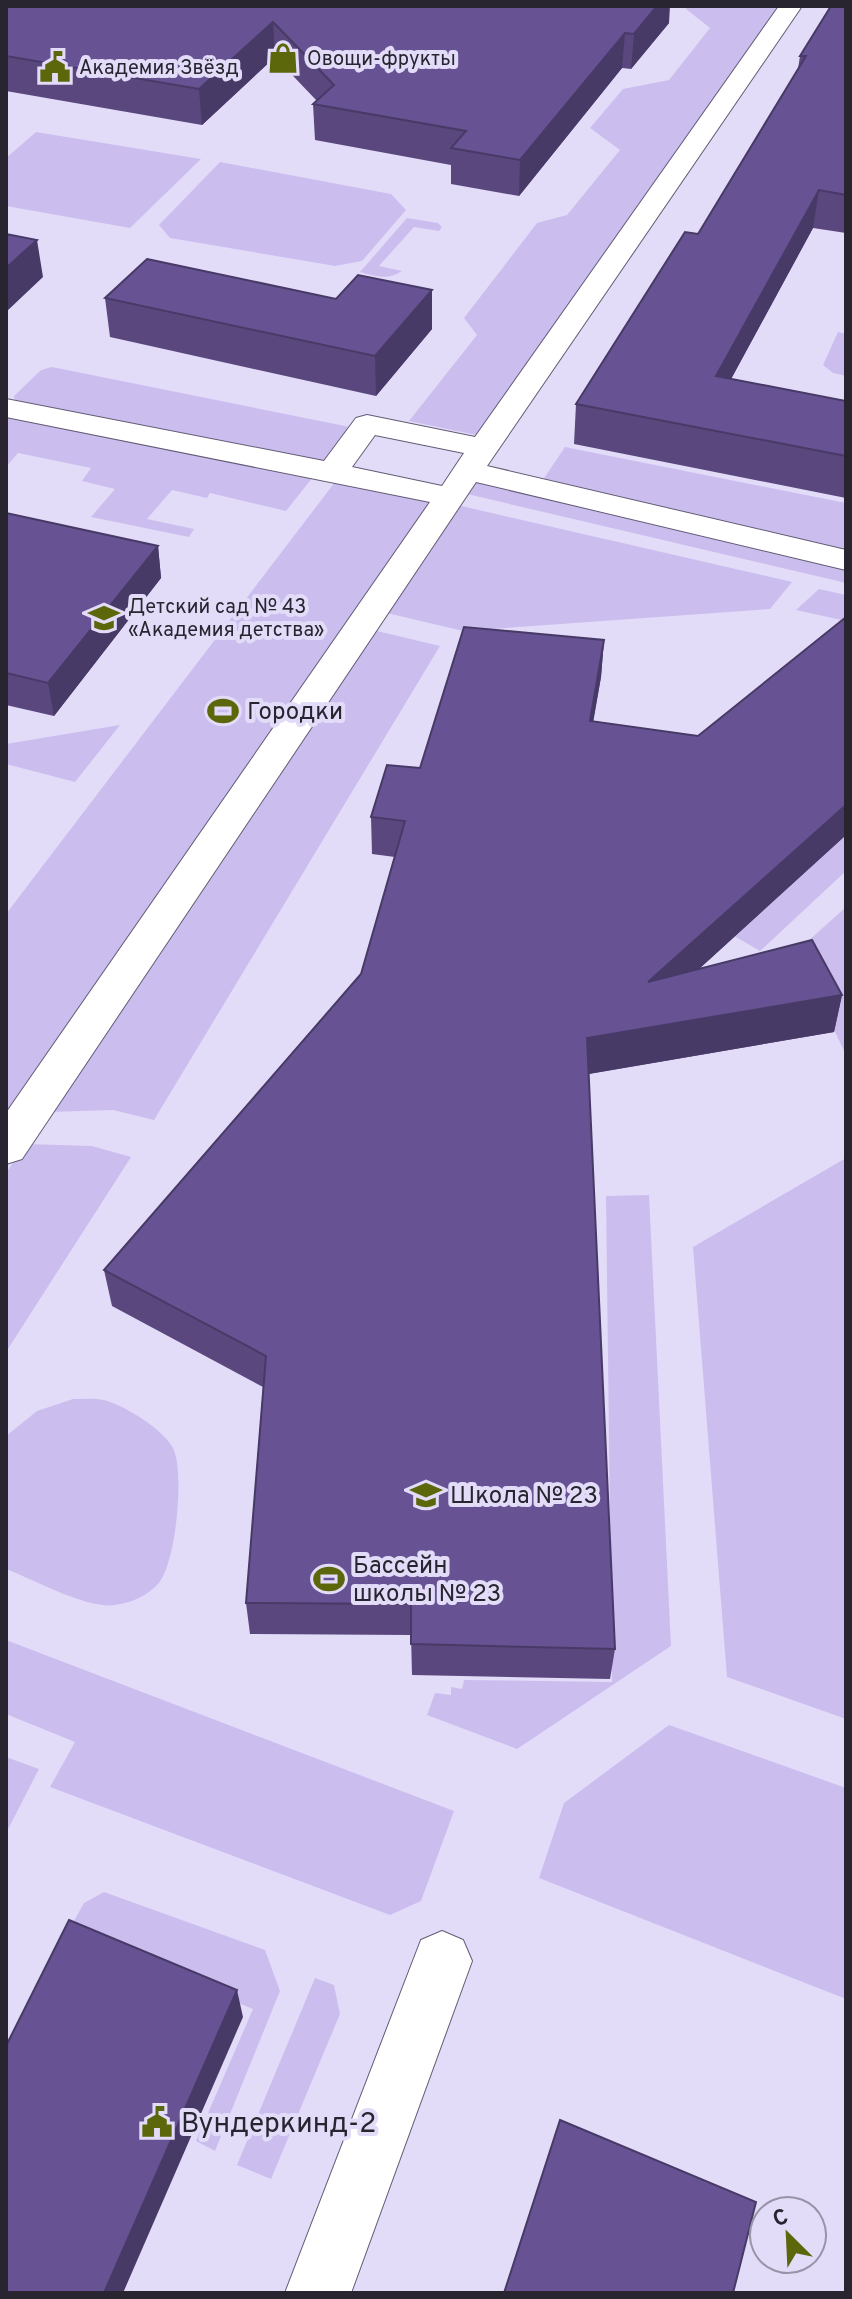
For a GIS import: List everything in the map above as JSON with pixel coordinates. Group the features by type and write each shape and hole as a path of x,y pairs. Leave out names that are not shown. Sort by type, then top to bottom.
{"street":[{"path":"6,1147 720,103 791,6"},
{"path":"6,408 332,472 467,472"},
{"path":"332,472 367,424 467,472 846,560"},
{"path":"318,2293 442,1961"}],"shaded area":[{"path":"688,6 780,6 481,436 409,421 477,335 464,318 537,223 567,215 620,150 590,128 623,89 669,80 710,28 686,9"},
{"path":"36,132 201,159 130,228 6,206 6,158"},
{"path":"220,162 391,194 406,210 362,261 335,266 170,238 159,225"},
{"path":"407,218 438,223 442,227 439,231 414,227 379,266 402,271 397,274 381,277 360,272"},
{"path":"838,332 846,334 846,376 833,373 823,365"},
{"path":"52,367 355,428 327,463 15,403 14,396 41,370"},
{"path":"6,415 313,477 286,511 210,493 207,498 172,490 147,519 194,529 189,537 91,517 115,489 82,481 91,468 18,453 6,467"},
{"path":"565,447 846,503 846,551 540,484"},
{"path":"476,480 846,564 846,583 467,494"},
{"path":"335,482 434,501 6,1114 6,914"},
{"path":"457,505 792,582 770,609 463,631 387,613"},
{"path":"819,589 846,595 846,621 796,610"},
{"path":"373,630 440,646 154,1120 113,1110 49,1112"},
{"path":"120,725 75,782 6,764 6,744"},
{"path":"846,827 846,871 760,951 729,933"},
{"path":"846,907 846,1055 797,951"},
{"path":"26,1144 92,1146 131,1157 6,1352 6,1173"},
{"path":"846,1158 846,1719 727,1677 693,1247"},
{"path":"649,1195 671,1646 517,1749 427,1715 435,1693 451,1695 451,1687 462,1689 464,1680 612,1682 606,1196"},
{"path":"73,1399 104,1400 132,1412 168,1441 177,1460 177,1518 170,1558 158,1584 127,1603 90,1603 6,1569 6,1436 37,1411"},
{"path":"6,1640 454,1811 421,1901 390,1915 50,1787 75,1742 6,1714"},
{"path":"669,1725 846,1788 846,1999 539,1878 564,1803"},
{"path":"6,1757 39,1769 6,1833"},
{"path":"104,1892 265,1950 280,1991 215,2151 196,2141 253,2009 81,1938 74,1921 84,1903"},
{"path":"315,1978 334,1985 340,2014 271,2179 237,2165"}],"building":[{"path":"6,6 657,6 634,34 625,33 520,160 451,148 466,131 313,104 334,85 273,22 199,89 6,56"},
{"path":"831,6 846,6 846,195 819,190 716,376 846,401 846,456 576,404 685,232 698,234 806,56 800,56"},
{"path":"6,234 37,240 6,268"},
{"path":"147,259 336,299 358,275 432,290 375,356 105,298"},
{"path":"6,513 158,546 48,683 6,673"},
{"path":"846,617 846,805 648,982 812,940 842,995 587,1038 615,1649 411,1644 411,1604 246,1603 266,1356 104,1270 361,974 405,821 371,817 387,765 420,768 464,627 604,640 590,721 698,736"},
{"path":"69,1920 237,1990 104,2293 6,2293 6,2046"},
{"path":"560,2120 748,2199 748,2234 733,2293 504,2293"}],"place":[{"name":"Овощи-фрукты","path":"283,58"},
{"name":"Академия Звёзд","path":"55,67"},
{"name":"Детский сад № 43 «Академия детства»","path":"104,618"},
{"name":"Городки","path":"223,711"},
{"name":"Школа № 23","path":"426,1495"},
{"name":"Бассейн школы № 23","path":"329,1579"},
{"name":"Вундеркинд-2","path":"157,2122"}]}
